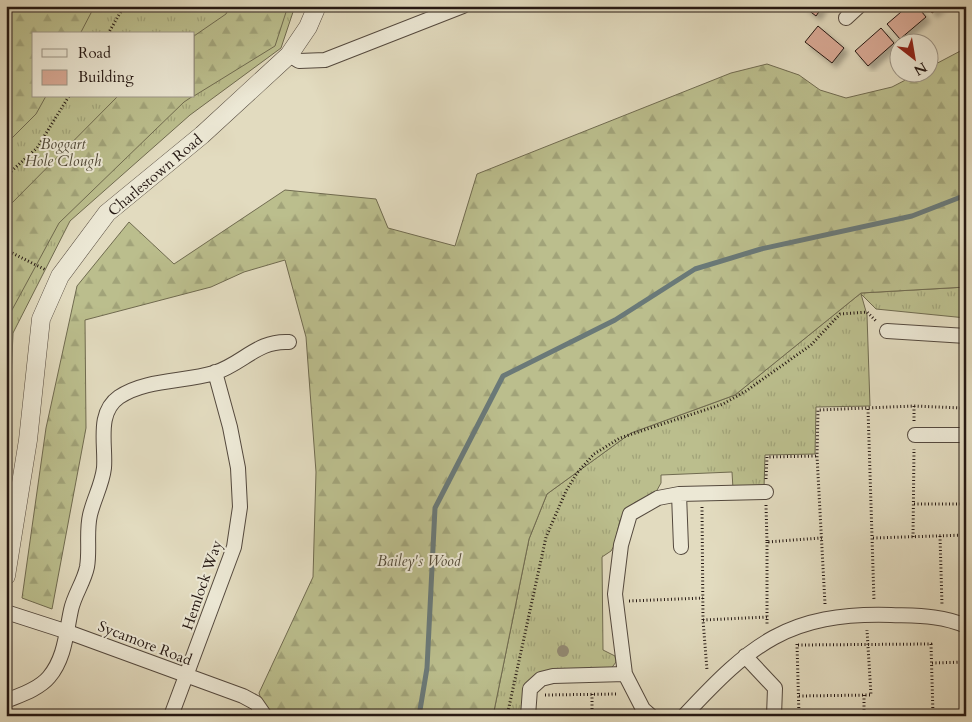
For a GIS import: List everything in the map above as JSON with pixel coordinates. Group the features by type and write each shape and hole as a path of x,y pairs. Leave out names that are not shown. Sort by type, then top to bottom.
{"street":[{"name":"Charlestown Road","path":"6,576 28,440 42,320 60,276 107,213 202,135 289,55 308,27 317,6"},
{"path":"289,55 299,61 325,60 463,6"},
{"path":"846,18 859,6"},
{"path":"887,332 966,336"},
{"path":"6,701 30,691 48,678 61,656 68,632 71,609 87,568 90,514 102,483 104,421 109,408 119,398 142,387 215,372 240,361 262,345 276,341 289,342"},
{"name":"Hemlock Way","path":"171,716 234,547 240,507 238,468 230,427 215,372"},
{"path":"915,435 966,435"},
{"path":"650,716 643,709 625,674 616,601 621,545 630,514 658,498 679,494 766,492"},
{"path":"679,494 680,547"},
{"name":"Sycamore Road","path":"6,612 68,632 243,696 256,703 265,716"},
{"path":"684,716 709,689 745,656 766,641 788,629 826,618 870,615 943,617 966,626"},
{"path":"745,656 775,688 774,716"},
{"path":"528,716 530,689 542,679 625,674"}],"path":[{"path":"109,32 124,6"},
{"path":"6,176 37,148 68,98"},
{"path":"6,250 60,276"},
{"path":"507,716 546,537 571,482 594,454 620,438 723,404 746,391 810,345 840,314 867,312 887,332"},
{"path":"826,618 816,456 818,410 914,406 962,408"},
{"path":"913,537 914,406"},
{"path":"799,696 871,695 868,644 873,538 868,409"},
{"path":"766,641 767,457 816,456"},
{"path":"702,494 703,620 709,689"},
{"path":"914,504 966,504"},
{"path":"873,538 966,535"},
{"path":"940,536 943,617"},
{"path":"767,542 822,538"},
{"path":"616,601 703,598"},
{"path":"703,620 767,616"},
{"path":"788,629 798,645 799,716"},
{"path":"798,645 931,644 930,715 966,714"},
{"path":"932,663 966,662"},
{"path":"592,694 592,716"},
{"path":"538,695 619,694"},
{"path":"864,695 864,716"}],"green space":[{"name":"Boggart Hole Clough","path":"6,6 295,6 281,48 190,115 70,221 13,333 6,503"},
{"path":"6,6 85,6 92,11 81,32 32,32 32,98 45,98 36,114 6,144"},
{"path":"230,6 288,6 275,46 195,95 195,35 226,14"},
{"name":"Bailey's Wood","path":"966,48 966,287 861,293 735,395 631,433 547,494 529,539 493,716 266,716 259,693 313,577 316,472 306,337 285,260 244,272 211,287 85,320 86,428 52,609 22,598 46,428 77,286 129,222 174,264 285,190 376,199 388,228 455,246 477,174 731,73 767,64 799,75 820,90 846,98 892,87 902,82 940,82 940,62"},
{"path":"116,98 190,98 59,223 6,321 6,209"},
{"path":"966,287 966,318 876,309 861,294 867,315 870,406 816,407 815,454 765,455 764,488 733,489 732,472 661,475 661,483 656,492 634,503 620,520 614,546 611,551 602,557 603,650 615,656 616,662 610,670 542,673 524,716 493,716 529,539 547,494 631,433 735,395 861,293"}],"building":[{"path":"803,6 823,6 816,16"},
{"path":"908,6 917,6 926,17 908,32 894,32 887,24"},
{"path":"928,6 942,6 932,13"},
{"path":"818,26 844,48 832,63 805,42"},
{"path":"881,28 890,38 890,47 868,66 855,51"}],"waterway":[{"path":"419,716 427,668 435,508 503,376 615,320 695,269 761,249 912,216 966,195"}]}
